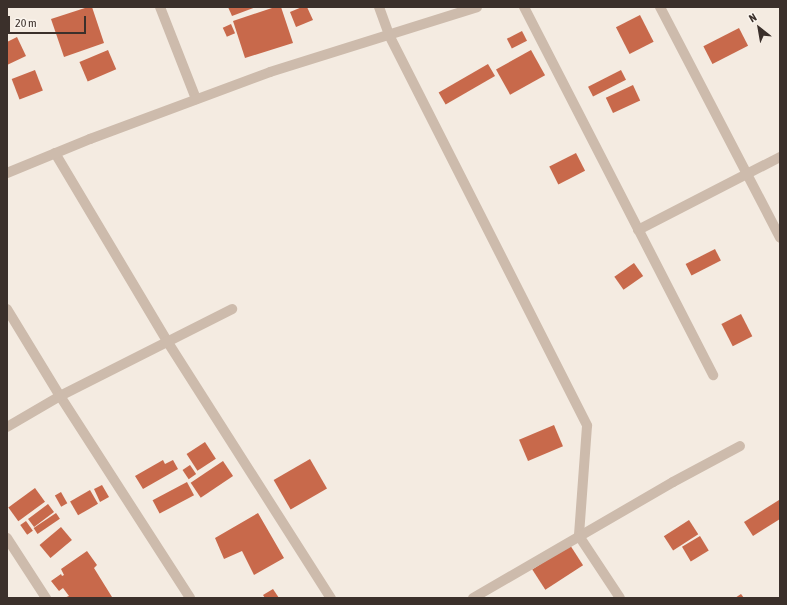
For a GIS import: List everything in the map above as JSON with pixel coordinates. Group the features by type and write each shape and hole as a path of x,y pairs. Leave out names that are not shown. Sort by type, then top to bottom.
{"street":[{"path":"160,7 196,99"},
{"path":"379,7 389,35 587,426 579,536 620,598"},
{"path":"7,173 196,99 270,72 477,7"},
{"path":"524,7 712,375"},
{"path":"660,7 780,238"},
{"path":"55,154 167,341 331,598"},
{"path":"638,230 780,157"},
{"path":"7,309 60,396 190,598"},
{"path":"7,427 60,396 232,309"},
{"path":"474,598 579,536 740,446"},
{"path":"7,538 46,598"}],"building":[{"path":"92,7 104,43 64,57 51,19"},
{"path":"228,7 256,7 232,16"},
{"path":"275,7 281,7 293,43 245,58 233,21"},
{"path":"302,7 307,7 313,20 296,27 290,12"},
{"path":"640,15 654,42 630,54 616,27"},
{"path":"231,24 235,33 227,37 223,28"},
{"path":"739,28 748,46 712,64 703,46"},
{"path":"522,31 527,41 512,49 507,39"},
{"path":"17,37 26,56 7,65 7,42"},
{"path":"108,50 116,69 88,81 79,62"},
{"path":"531,50 545,75 510,95 496,69"},
{"path":"488,64 495,76 446,105 439,92"},
{"path":"35,70 43,91 20,99 12,79"},
{"path":"621,70 626,80 593,97 588,87"},
{"path":"633,85 640,100 613,113 606,98"},
{"path":"576,153 585,171 558,184 549,167"},
{"path":"715,249 721,261 691,276 686,264"},
{"path":"634,263 643,276 624,290 614,277"},
{"path":"741,314 752,336 733,346 721,324"},
{"path":"554,425 563,446 528,461 519,440"},
{"path":"205,442 216,459 197,471 187,454"},
{"path":"310,459 327,488 291,509 274,480"},
{"path":"163,460 165,464 173,460 178,469 143,489 135,476"},
{"path":"223,461 233,476 201,498 191,483"},
{"path":"190,465 196,474 189,479 183,470"},
{"path":"187,482 194,495 160,514 153,500"},
{"path":"102,485 109,497 100,502 94,489"},
{"path":"35,488 45,502 18,521 8,507"},
{"path":"90,490 98,504 78,515 70,502"},
{"path":"61,492 67,503 61,507 55,495"},
{"path":"779,500 780,519 753,536 744,522"},
{"path":"48,504 54,512 34,527 28,519"},
{"path":"56,513 60,519 38,534 34,528"},
{"path":"258,513 284,558 254,575 242,551 224,559 215,538"},
{"path":"689,520 698,534 673,551 664,536"},
{"path":"26,521 33,531 27,535 20,525"},
{"path":"61,527 72,540 50,558 40,545"},
{"path":"700,536 709,551 691,561 682,547"},
{"path":"570,545 583,565 545,590 532,570"},
{"path":"87,551 97,565 94,568 112,597 111,598 64,598 69,596 63,588 59,591 51,581 61,574 62,576 64,575 61,569"},
{"path":"273,589 279,598 265,598 263,595"},
{"path":"741,594 744,598 735,598"}]}
